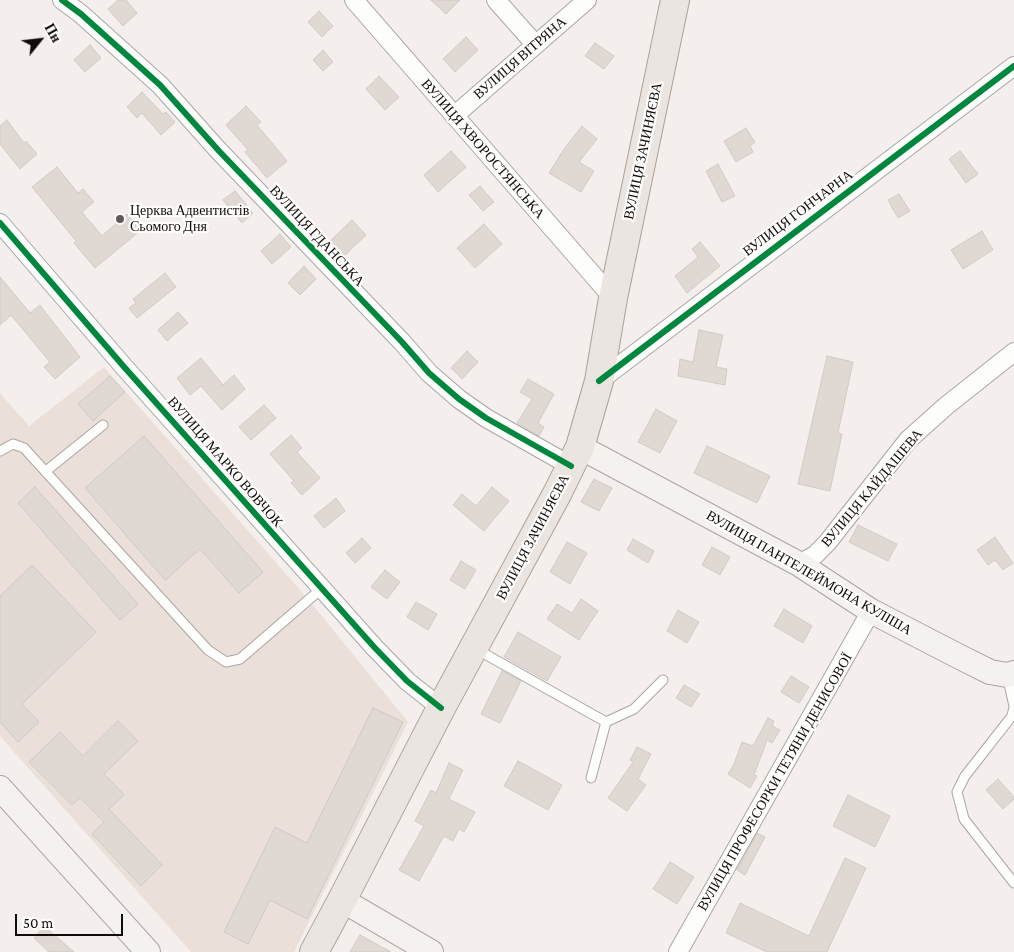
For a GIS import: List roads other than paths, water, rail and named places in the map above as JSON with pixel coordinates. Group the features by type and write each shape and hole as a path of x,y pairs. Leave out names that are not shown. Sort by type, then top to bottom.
{"main road":[{"name":"ВУЛИЦЯ ЗАЧИНЯЄВА","path":"314,952 575,457 598,381 613,298 675,0"}],"street":[{"name":"ВУЛИЦЯ ГДАНСЬКА","path":"62,0 81,14 160,85 219,151 402,342 428,373 459,399 486,418 575,457"},
{"name":"ВУЛИЦЯ ХВОРОСТЯНСЬКА","path":"354,0 613,298"},
{"path":"496,0 535,44"},
{"name":"ВУЛИЦЯ ВІТРЯНА","path":"454,116 587,0"},
{"name":"ВУЛИЦЯ ГОНЧАРНА","path":"598,381 1014,66"},
{"name":"ВУЛИЦЯ МАРКО ВОВЧОК","path":"0,223 321,589 407,681 441,708"},
{"name":"ВУЛИЦЯ КАЙДАШЕВА","path":"799,564 815,555 827,543 908,440 946,406 1014,352"},
{"name":"ВУЛИЦЯ ПАНТЕЛЕЙМОНА КУЛІША","path":"575,457 799,564 871,611 990,672 1011,674"},
{"name":"ВУЛИЦЯ ПРОФЕСОРКИ ТЕТЯНИ ДЕНИСОВОЇ","path":"678,952 871,611"},
{"path":"0,788 148,952"},
{"path":"342,900 431,952"}],"lane":[{"path":"46,472 103,425"},
{"path":"0,451 13,444 19,445 46,472 208,650 226,662 240,659 321,589"},
{"path":"474,648 606,722"},
{"path":"1011,674 1014,706 1012,716 965,776 957,792 964,818 1014,882"},
{"path":"606,722 634,709 663,680"},
{"path":"591,778 606,722"}],"place":[{"name":"Церква Адвентистів Сьомого Дня","path":"120,219"}]}
